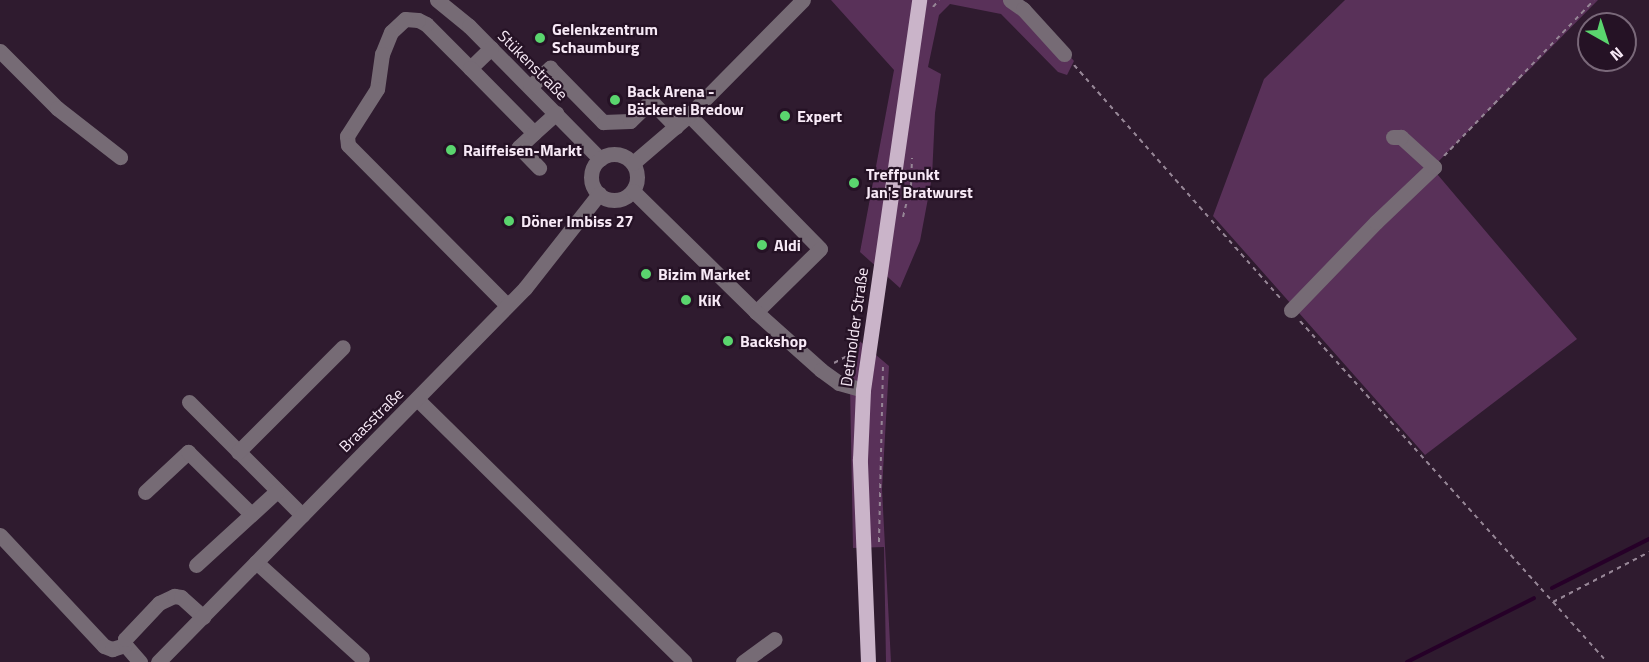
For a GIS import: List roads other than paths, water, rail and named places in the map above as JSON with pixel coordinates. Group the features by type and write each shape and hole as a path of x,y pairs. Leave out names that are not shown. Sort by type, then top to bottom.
{"main road":[{"name":"Detmolder Straße","path":"868,662 860,459 863,390 919,0"}],"street":[{"name":"Stükenstraße","path":"437,0 469,26 600,159"},
{"path":"633,164 676,128 803,0"},
{"path":"1010,0 1023,9 1064,54"},
{"path":"507,305 348,145 347,136 377,89 382,54 391,32 405,19 418,20 426,24 534,133"},
{"path":"470,68 491,48"},
{"path":"0,51 57,108 120,158"},
{"path":"530,87 550,68 603,122 630,121 651,101 676,128"},
{"path":"538,168 519,147 556,113"},
{"path":"689,115 820,249 756,312"},
{"path":"1291,310 1376,222 1434,167 1401,137 1392,137"},
{"path":"621,155 633,164 638,177 633,191 627,197 613,200 599,194 594,188 592,173 600,159 606,156 621,155"},
{"path":"633,191 756,312 821,370 839,383 863,390"},
{"name":"Braasstraße","path":"158,662 507,305 552,257 599,194"},
{"path":"238,452 343,347"},
{"path":"417,399 685,662"},
{"path":"189,402 302,515"},
{"path":"145,492 188,452 251,514"},
{"path":"196,565 277,491"},
{"path":"0,535 105,646 112,650 125,645"},
{"path":"256,562 362,658"},
{"path":"140,662 125,645 125,639 159,603 174,596 191,603 203,617"},
{"path":"743,662 775,639"}],"waterway":[{"path":"1552,588 1649,539"},
{"path":"1407,662 1534,598"}],"place":[{"name":"Gelenkzentrum Schaumburg","path":"540,38"},
{"name":"Back Arena - Bäckerei Bredow","path":"615,100"},
{"name":"Expert","path":"785,116"},
{"name":"Raiffeisen-Markt","path":"451,150"},
{"name":"Treffpunkt Jan's Bratwurst","path":"854,183"},
{"name":"Döner Imbiss 27","path":"509,221"},
{"name":"Aldi","path":"762,245"},
{"name":"Bizim Market","path":"646,274"},
{"name":"KiK","path":"686,300"},
{"name":"Backshop","path":"728,341"}]}
